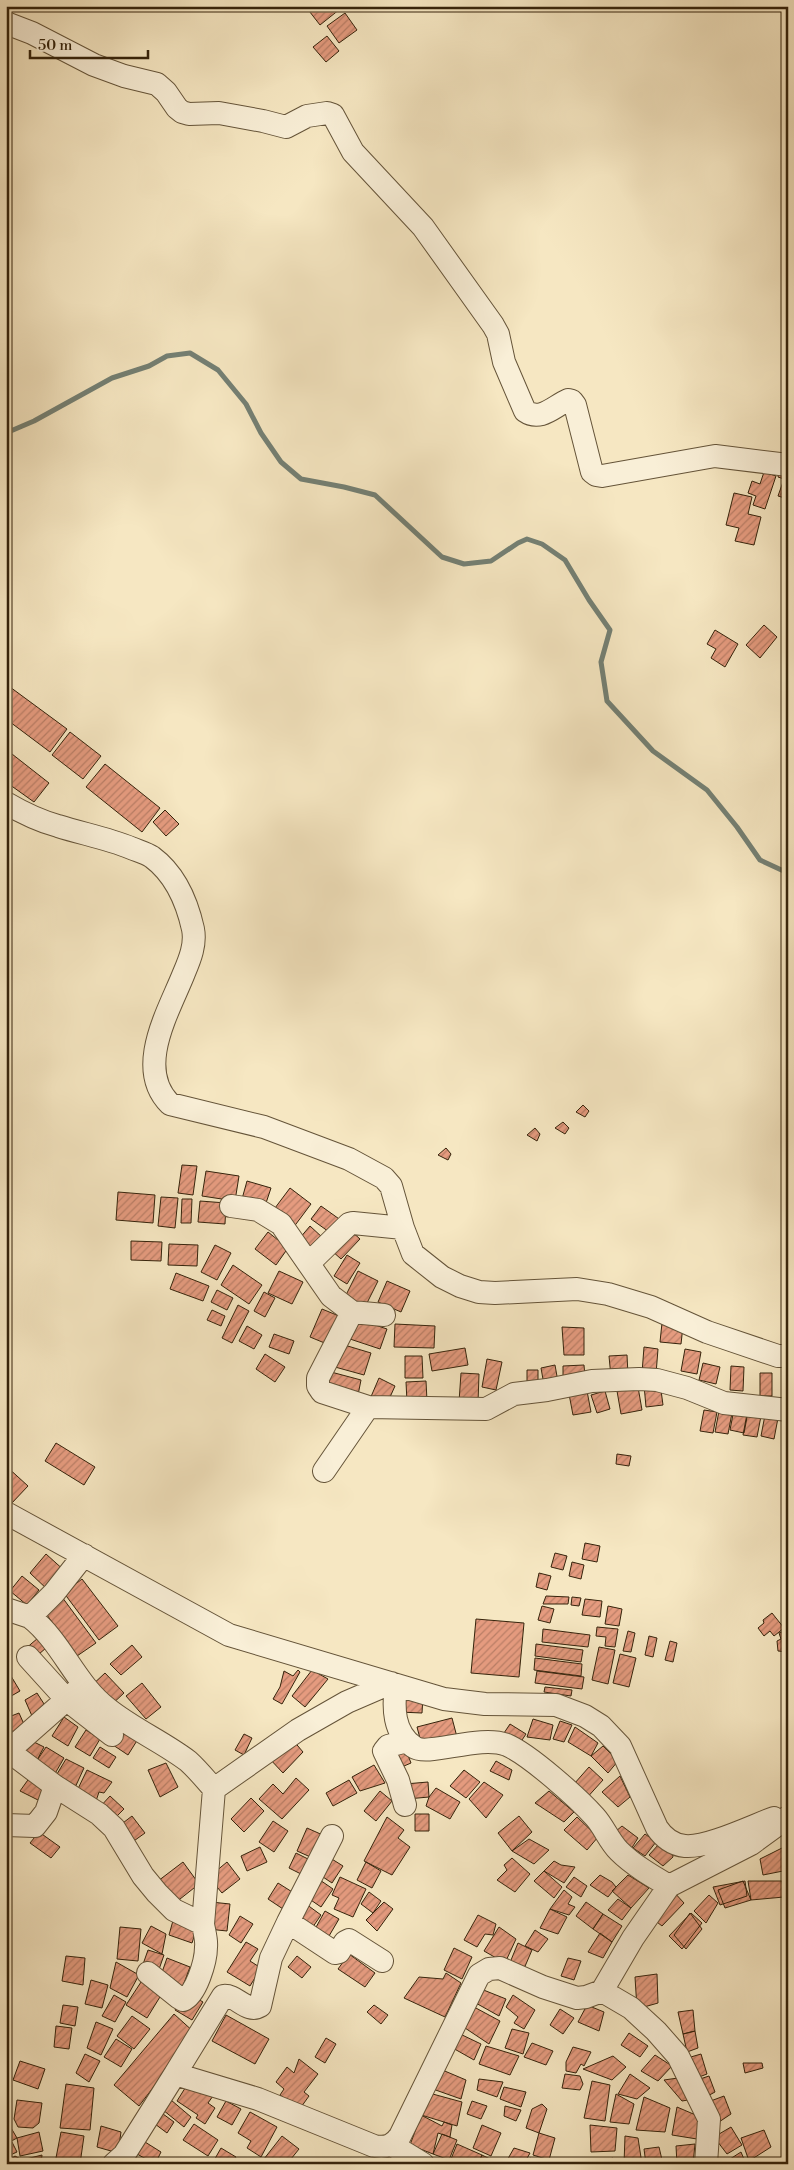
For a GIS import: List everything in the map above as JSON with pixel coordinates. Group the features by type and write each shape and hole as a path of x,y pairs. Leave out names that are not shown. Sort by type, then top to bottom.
{"street":[{"path":"6,23 32,33 94,65 124,76 157,84 166,92 177,108 189,114 219,113 264,120 286,127 307,116 325,113 333,115 353,152 423,227 494,325 498,334 504,362 525,411 531,415 546,413 568,400 576,405 592,472 595,475 602,476 716,456 788,465"},
{"path":"6,803 28,815 59,826 106,838 151,856 176,884 184,899 194,930 191,955 156,1044 154,1064 157,1086 166,1100 176,1106 264,1127 348,1159 373,1171 384,1178 391,1186 403,1228 413,1254 442,1277 460,1286 478,1292 495,1293 577,1289 608,1294 651,1307 707,1332 778,1356 788,1356"},
{"path":"231,1206 258,1210 280,1224 331,1296 352,1312 384,1315"},
{"path":"308,1263 348,1224 403,1228"},
{"path":"352,1312 317,1383 322,1392 368,1407 486,1409 514,1394 592,1381 640,1379 658,1380 687,1388 724,1403 788,1410"},
{"path":"324,1471 368,1407"},
{"path":"6,1513 229,1636 444,1699 485,1704 556,1705 585,1716 601,1726 620,1746 657,1828 666,1838 679,1845 687,1846 707,1843 788,1812"},
{"path":"30,1617 54,1593 84,1555"},
{"path":"6,1609 30,1617 40,1625 61,1650 75,1693 112,1735"},
{"path":"28,1657 75,1693 108,1710 188,1762 214,1789 203,1924 206,1947 202,1968 188,1998 183,2000 148,1973"},
{"path":"394,1684 394,1711 399,1728 407,1741 415,1748 422,1750 480,1741 506,1745 534,1763 583,1805 596,1818 619,1851 644,1871 669,1886"},
{"path":"214,1789 298,1730 347,1702 394,1684"},
{"path":"75,1693 15,1745 13,1750 15,1756 55,1786 99,1814 114,1828 143,1876 174,1910 203,1924"},
{"path":"405,1805 398,1780 384,1750 388,1746 407,1741"},
{"path":"6,1825 35,1826 46,1812 55,1786"},
{"path":"392,2145 400,2136 475,1980 483,1972 492,1968 500,1968 542,1987 577,1998 602,1991 633,1938 669,1886 751,1844 788,1817"},
{"path":"121,2161 223,1996 228,1996 250,2008 260,2006 271,1958 332,1836"},
{"path":"288,1922 335,1952 339,1952 345,1942 349,1940 382,1961"},
{"path":"602,1991 631,2008 656,2031 678,2056 709,2119 706,2164"},
{"path":"175,2074 258,2099 374,2146 392,2145 423,2164"}],"building":[{"path":"338,6 340,9 320,25 306,7"},
{"path":"345,13 357,30 339,43 327,26"},
{"path":"327,36 339,51 326,62 313,47"},
{"path":"764,472 776,476 765,509 753,505 756,496 748,493 752,481 760,484"},
{"path":"779,473 788,476 788,499 778,496 784,479 778,477"},
{"path":"734,493 752,497 748,514 761,517 754,545 735,541 739,528 726,525"},
{"path":"764,625 777,637 760,658 746,645"},
{"path":"715,630 738,644 725,667 711,658 716,649 707,644"},
{"path":"10,687 67,729 50,752 6,719 6,692"},
{"path":"70,732 101,756 83,779 52,755"},
{"path":"12,754 49,783 34,802 6,782 6,762"},
{"path":"105,764 160,808 142,832 86,787"},
{"path":"165,810 179,824 166,836 153,822"},
{"path":"583,1105 589,1111 585,1117 576,1112"},
{"path":"563,1122 569,1128 565,1134 555,1128"},
{"path":"535,1128 540,1134 537,1141 527,1135"},
{"path":"446,1148 451,1154 448,1160 438,1155"},
{"path":"182,1165 197,1166 193,1195 178,1193"},
{"path":"206,1171 239,1176 235,1201 202,1196"},
{"path":"247,1181 271,1188 265,1206 242,1199"},
{"path":"290,1188 311,1204 293,1228 272,1212"},
{"path":"118,1192 155,1195 153,1223 116,1220"},
{"path":"161,1197 178,1198 175,1228 158,1226"},
{"path":"182,1199 192,1199 191,1223 181,1223"},
{"path":"200,1201 226,1203 225,1224 198,1222"},
{"path":"321,1206 342,1221 332,1234 311,1219"},
{"path":"310,1226 323,1238 312,1251 299,1239"},
{"path":"350,1230 360,1239 341,1259 331,1250"},
{"path":"268,1232 288,1248 276,1265 255,1249"},
{"path":"131,1241 162,1242 161,1261 131,1260"},
{"path":"169,1244 198,1245 197,1266 168,1265"},
{"path":"215,1245 231,1253 217,1280 201,1272"},
{"path":"347,1255 360,1263 347,1284 334,1276"},
{"path":"233,1265 262,1285 249,1304 221,1285"},
{"path":"279,1271 303,1282 292,1304 268,1293"},
{"path":"358,1271 378,1281 365,1307 345,1297"},
{"path":"176,1273 209,1286 203,1301 170,1289"},
{"path":"387,1281 410,1291 401,1312 378,1302"},
{"path":"217,1290 233,1298 227,1310 211,1302"},
{"path":"264,1292 275,1298 265,1317 254,1311"},
{"path":"238,1305 249,1311 232,1343 222,1338"},
{"path":"322,1309 339,1316 327,1344 310,1337"},
{"path":"212,1310 225,1316 221,1326 207,1320"},
{"path":"354,1318 387,1329 380,1349 347,1338"},
{"path":"662,1323 683,1326 681,1344 660,1342"},
{"path":"395,1324 435,1326 434,1348 394,1347"},
{"path":"247,1326 262,1335 254,1349 239,1341"},
{"path":"562,1327 584,1328 584,1355 564,1355"},
{"path":"274,1334 294,1341 289,1354 269,1347"},
{"path":"341,1344 371,1353 364,1375 335,1367"},
{"path":"644,1347 658,1349 656,1374 642,1373"},
{"path":"465,1348 468,1365 432,1371 429,1354"},
{"path":"685,1349 701,1352 697,1374 681,1371"},
{"path":"265,1354 285,1367 275,1382 256,1369"},
{"path":"627,1355 628,1375 611,1377 609,1356"},
{"path":"405,1356 422,1356 423,1378 405,1378"},
{"path":"487,1359 502,1362 496,1390 482,1387"},
{"path":"703,1363 720,1367 716,1384 699,1380"},
{"path":"555,1365 558,1382 544,1385 541,1368"},
{"path":"584,1365 585,1377 563,1379 563,1366"},
{"path":"731,1366 744,1367 743,1391 730,1390"},
{"path":"527,1370 538,1370 538,1381 527,1381"},
{"path":"331,1372 361,1380 358,1395 328,1387"},
{"path":"461,1373 479,1374 478,1403 459,1402"},
{"path":"760,1373 772,1373 772,1396 760,1396"},
{"path":"379,1378 395,1386 386,1406 370,1399"},
{"path":"426,1381 427,1401 407,1402 406,1382"},
{"path":"660,1383 663,1405 646,1407 644,1385"},
{"path":"638,1387 642,1410 621,1414 617,1391"},
{"path":"587,1391 591,1412 573,1415 569,1394"},
{"path":"605,1391 610,1409 597,1413 591,1395"},
{"path":"734,1409 748,1412 744,1433 730,1430"},
{"path":"704,1410 717,1412 713,1433 700,1431"},
{"path":"719,1411 732,1413 728,1434 715,1432"},
{"path":"747,1414 761,1416 757,1437 743,1435"},
{"path":"765,1415 778,1418 774,1439 761,1436"},
{"path":"56,1443 95,1467 84,1485 45,1461"},
{"path":"617,1454 631,1456 629,1466 616,1464"},
{"path":"6,1466 28,1486 11,1504 6,1500"},
{"path":"585,1543 600,1546 597,1562 582,1559"},
{"path":"555,1553 567,1556 563,1570 551,1567"},
{"path":"46,1554 66,1572 49,1591 30,1573"},
{"path":"572,1562 584,1565 581,1579 569,1576"},
{"path":"539,1573 551,1576 547,1590 536,1587"},
{"path":"22,1576 39,1590 27,1605 10,1591"},
{"path":"82,1579 118,1626 99,1640 64,1593"},
{"path":"546,1596 569,1597 568,1604 543,1604"},
{"path":"62,1597 96,1643 77,1656 44,1611"},
{"path":"572,1597 581,1598 579,1606 571,1605"},
{"path":"585,1599 602,1601 600,1617 582,1615"},
{"path":"542,1606 554,1609 550,1623 538,1620"},
{"path":"608,1606 622,1609 619,1626 605,1624"},
{"path":"772,1613 784,1628 774,1636 770,1631 764,1636 758,1628 764,1623 763,1620"},
{"path":"476,1619 524,1623 519,1677 471,1673"},
{"path":"597,1627 618,1629 615,1647 605,1646 606,1637 596,1636"},
{"path":"543,1629 590,1635 588,1647 542,1642"},
{"path":"628,1631 635,1633 631,1652 623,1651"},
{"path":"784,1631 788,1635 788,1652 778,1651 777,1641 781,1639 779,1633"},
{"path":"649,1636 657,1638 653,1657 645,1655"},
{"path":"38,1638 46,1648 32,1660 24,1650"},
{"path":"670,1641 677,1643 673,1662 665,1660"},
{"path":"536,1644 583,1650 581,1662 535,1656"},
{"path":"132,1645 142,1657 121,1675 110,1664"},
{"path":"599,1647 615,1650 608,1684 592,1680"},
{"path":"620,1654 636,1658 629,1687 613,1683"},
{"path":"535,1658 582,1664 581,1676 534,1670"},
{"path":"298,1670 300,1672 282,1704 273,1699 280,1687 284,1671 293,1676"},
{"path":"312,1670 328,1679 305,1707 292,1696"},
{"path":"8,1671 20,1691 6,1699 6,1672"},
{"path":"537,1671 584,1677 582,1689 535,1683"},
{"path":"105,1673 124,1693 109,1707 90,1687"},
{"path":"142,1683 161,1707 146,1719 126,1696"},
{"path":"545,1687 572,1690 571,1696 544,1692"},
{"path":"37,1693 46,1707 32,1716 25,1700"},
{"path":"400,1694 423,1696 422,1713 399,1712"},
{"path":"19,1713 27,1731 15,1737 6,1718"},
{"path":"64,1717 78,1727 68,1746 52,1736"},
{"path":"452,1718 457,1737 422,1746 417,1727"},
{"path":"533,1719 553,1725 550,1740 527,1737"},
{"path":"560,1721 572,1725 564,1742 553,1739"},
{"path":"510,1724 526,1734 518,1746 502,1736"},
{"path":"120,1727 138,1739 128,1755 110,1743"},
{"path":"575,1727 598,1743 591,1756 568,1742"},
{"path":"86,1730 100,1739 90,1756 75,1747"},
{"path":"244,1734 252,1738 244,1755 235,1750"},
{"path":"26,1738 44,1747 36,1762 18,1752"},
{"path":"292,1739 303,1752 283,1773 268,1757"},
{"path":"404,1745 411,1763 397,1769 390,1750"},
{"path":"603,1746 618,1761 608,1773 591,1756"},
{"path":"46,1747 64,1758 53,1777 34,1765"},
{"path":"100,1747 116,1757 109,1768 93,1758"},
{"path":"66,1759 84,1768 73,1792 54,1779"},
{"path":"496,1761 512,1770 509,1780 490,1771"},
{"path":"166,1763 178,1787 160,1797 148,1770"},
{"path":"374,1765 385,1783 360,1791 352,1777"},
{"path":"589,1767 603,1780 584,1801 567,1792"},
{"path":"87,1770 112,1782 104,1793 99,1792 95,1804 75,1795"},
{"path":"464,1770 480,1782 466,1798 450,1786"},
{"path":"620,1776 630,1797 618,1807 602,1792"},
{"path":"30,1777 49,1788 44,1803 20,1791"},
{"path":"296,1778 309,1790 282,1819 259,1799 273,1784 283,1794"},
{"path":"349,1780 357,1793 333,1806 326,1793"},
{"path":"428,1782 429,1797 407,1799 405,1784"},
{"path":"484,1782 503,1795 486,1818 469,1799"},
{"path":"436,1788 460,1802 450,1819 426,1806 429,1797"},
{"path":"380,1791 392,1801 376,1821 364,1811"},
{"path":"549,1791 574,1812 564,1822 535,1803"},
{"path":"110,1796 124,1809 112,1821 99,1808"},
{"path":"251,1798 264,1811 244,1832 231,1819"},
{"path":"415,1814 429,1814 429,1831 415,1831"},
{"path":"132,1816 145,1833 131,1843 119,1826"},
{"path":"519,1816 532,1832 512,1851 498,1833"},
{"path":"387,1817 404,1830 398,1838 410,1847 392,1875 364,1861"},
{"path":"577,1817 598,1837 587,1850 564,1830"},
{"path":"273,1821 288,1831 274,1852 259,1842"},
{"path":"622,1826 638,1838 626,1857 609,1837"},
{"path":"307,1828 325,1836 315,1859 297,1851"},
{"path":"39,1832 60,1847 51,1858 30,1843"},
{"path":"645,1834 656,1842 645,1856 633,1848"},
{"path":"529,1839 549,1850 534,1864 512,1851"},
{"path":"659,1844 672,1852 673,1857 663,1866 649,1855"},
{"path":"260,1847 267,1862 247,1871 241,1856"},
{"path":"784,1847 784,1853 788,1853 788,1870 763,1875 760,1859"},
{"path":"296,1853 314,1862 307,1877 289,1868"},
{"path":"327,1856 343,1866 332,1883 317,1873"},
{"path":"512,1858 530,1874 515,1892 497,1880 507,1870 504,1865"},
{"path":"554,1861 561,1865 575,1867 564,1883 544,1871"},
{"path":"183,1862 199,1884 175,1903 158,1881"},
{"path":"227,1862 240,1879 222,1893 217,1887 203,1882"},
{"path":"366,1862 381,1871 372,1888 357,1880"},
{"path":"544,1871 562,1887 554,1898 534,1881"},
{"path":"600,1875 612,1882 616,1887 608,1897 590,1885"},
{"path":"628,1875 649,1888 631,1908 612,1891"},
{"path":"340,1877 366,1889 353,1917 334,1909 339,1898 332,1895"},
{"path":"574,1877 587,1886 581,1897 566,1887"},
{"path":"317,1878 333,1889 321,1907 305,1896"},
{"path":"743,1881 751,1900 725,1908 718,1890"},
{"path":"745,1881 747,1896 720,1905 713,1887"},
{"path":"748,1881 782,1881 784,1897 751,1900"},
{"path":"278,1883 297,1895 286,1911 268,1899"},
{"path":"564,1890 572,1897 568,1904 575,1907 569,1915 550,1909"},
{"path":"673,1891 684,1903 662,1926 648,1915"},
{"path":"369,1892 381,1901 373,1913 361,1904"},
{"path":"709,1895 718,1903 706,1923 694,1911"},
{"path":"618,1899 631,1908 622,1920 608,1910"},
{"path":"211,1902 230,1904 227,1931 208,1929"},
{"path":"384,1902 393,1909 377,1931 366,1920"},
{"path":"586,1902 603,1914 593,1929 576,1916"},
{"path":"306,1904 321,1915 304,1940 289,1930"},
{"path":"550,1909 567,1917 558,1934 540,1928"},
{"path":"325,1911 339,1919 329,1936 315,1929"},
{"path":"690,1913 702,1929 686,1949 674,1935"},
{"path":"691,1913 702,1923 682,1949 669,1936"},
{"path":"603,1914 622,1926 612,1942 593,1929"},
{"path":"478,1915 496,1924 493,1935 485,1934 477,1947 464,1940"},
{"path":"240,1916 253,1924 241,1943 229,1935"},
{"path":"174,1917 198,1924 192,1943 169,1935"},
{"path":"151,1926 166,1934 162,1954 142,1943"},
{"path":"120,1927 141,1929 138,1961 117,1959"},
{"path":"499,1927 516,1939 505,1963 484,1951"},
{"path":"535,1930 548,1939 538,1952 525,1946"},
{"path":"600,1933 612,1942 603,1958 588,1952"},
{"path":"246,1942 258,1949 250,1961 261,1968 250,1986 227,1972"},
{"path":"518,1943 532,1950 523,1971 509,1965"},
{"path":"454,1948 472,1957 462,1979 444,1970"},
{"path":"148,1950 164,1955 157,1975 141,1970"},
{"path":"349,1954 375,1973 365,1987 338,1969"},
{"path":"66,1956 85,1958 83,1985 62,1981"},
{"path":"297,1956 311,1967 302,1978 288,1967"},
{"path":"167,1958 190,1967 180,1994 160,1978"},
{"path":"568,1958 581,1961 574,1980 561,1976"},
{"path":"116,1962 139,1975 127,1997 110,1988"},
{"path":"446,1973 461,1983 445,2017 404,1998 419,1977 443,1979"},
{"path":"657,1974 658,2003 637,2009 635,1977"},
{"path":"143,1979 163,1992 147,2018 126,2005"},
{"path":"91,1980 108,1985 102,2008 85,2004"},
{"path":"481,1989 506,1999 499,2016 474,2002"},
{"path":"186,1992 203,2002 192,2020 175,2010"},
{"path":"114,1995 126,2002 115,2022 102,2016"},
{"path":"513,1995 535,2010 524,2029 514,2023 518,2017 506,2007"},
{"path":"63,2005 78,2007 75,2026 60,2023"},
{"path":"374,2005 388,2015 381,2024 367,2012"},
{"path":"587,2005 604,2012 599,2031 578,2022"},
{"path":"474,2007 500,2021 489,2044 465,2028"},
{"path":"560,2009 574,2018 563,2034 550,2025"},
{"path":"693,2010 695,2031 683,2034 678,2012"},
{"path":"174,2014 195,2033 139,2106 114,2085"},
{"path":"226,2015 269,2039 255,2064 212,2041"},
{"path":"132,2016 150,2029 134,2049 117,2036"},
{"path":"96,2022 113,2029 101,2055 87,2048"},
{"path":"56,2026 72,2028 69,2049 54,2047"},
{"path":"512,2029 529,2033 523,2054 505,2048"},
{"path":"695,2031 698,2048 687,2052 683,2034"},
{"path":"458,2033 481,2044 474,2060 451,2047"},
{"path":"629,2033 648,2046 640,2057 621,2045"},
{"path":"326,2038 336,2044 325,2063 315,2057"},
{"path":"116,2039 132,2049 121,2067 104,2057"},
{"path":"532,2043 553,2051 546,2065 524,2057"},
{"path":"486,2046 519,2056 510,2075 479,2064"},
{"path":"573,2047 591,2052 584,2066 581,2064 576,2073 566,2071 566,2062"},
{"path":"85,2054 100,2061 89,2082 76,2073"},
{"path":"701,2054 707,2074 691,2080 684,2059"},
{"path":"655,2055 672,2066 658,2081 641,2071"},
{"path":"613,2056 626,2067 612,2080 583,2069"},
{"path":"299,2059 318,2074 304,2092 309,2096 299,2110 280,2095 284,2089 276,2082 287,2067 294,2073"},
{"path":"20,2061 45,2069 38,2089 13,2080"},
{"path":"743,2063 762,2063 763,2068 745,2073"},
{"path":"440,2069 466,2080 461,2099 430,2088"},
{"path":"565,2074 580,2076 583,2084 580,2090 562,2088"},
{"path":"630,2074 650,2088 637,2099 618,2094"},
{"path":"709,2076 715,2092 704,2098 694,2081"},
{"path":"685,2077 694,2099 682,2101 664,2080"},
{"path":"479,2079 503,2082 497,2097 477,2090"},
{"path":"592,2081 610,2085 605,2121 584,2118"},
{"path":"66,2084 94,2088 90,2130 60,2128"},
{"path":"187,2085 213,2096 208,2103 215,2108 205,2124 196,2118 198,2115 177,2101"},
{"path":"504,2087 526,2092 521,2107 500,2099"},
{"path":"429,2093 462,2102 457,2126 418,2114"},
{"path":"616,2094 634,2104 629,2124 610,2122"},
{"path":"724,2096 731,2114 716,2124 708,2102"},
{"path":"644,2097 670,2108 665,2132 636,2130"},
{"path":"17,2100 42,2103 39,2123 33,2128 18,2127 14,2119"},
{"path":"171,2100 191,2117 184,2127 163,2110"},
{"path":"226,2101 241,2109 232,2125 217,2117"},
{"path":"472,2101 487,2106 481,2119 467,2114"},
{"path":"542,2104 547,2109 539,2133 526,2128 532,2109"},
{"path":"505,2106 521,2110 516,2121 504,2116"},
{"path":"677,2107 698,2116 697,2139 672,2135"},
{"path":"159,2111 174,2122 167,2133 151,2121"},
{"path":"250,2112 277,2127 261,2157 247,2148 251,2141 238,2133"},
{"path":"421,2115 442,2126 444,2122 452,2125 450,2137 438,2133 433,2154 410,2145"},
{"path":"6,2122 17,2138 6,2144"},
{"path":"194,2124 218,2140 208,2156 183,2140"},
{"path":"482,2125 501,2133 491,2156 473,2148"},
{"path":"590,2125 617,2128 615,2151 591,2152"},
{"path":"101,2126 121,2132 118,2153 97,2147"},
{"path":"731,2127 742,2145 727,2154 714,2137"},
{"path":"764,2130 771,2147 749,2161 741,2138"},
{"path":"39,2132 43,2151 20,2156 17,2138"},
{"path":"61,2132 84,2136 80,2164 55,2163"},
{"path":"539,2133 555,2138 549,2160 533,2155"},
{"path":"442,2134 457,2140 449,2160 433,2154"},
{"path":"282,2136 299,2149 287,2164 260,2164"},
{"path":"625,2136 638,2138 642,2164 624,2164"},
{"path":"12,2142 17,2152 6,2157 6,2145"},
{"path":"145,2142 161,2152 155,2164 137,2154"},
{"path":"457,2144 482,2155 478,2164 460,2164 451,2159"},
{"path":"695,2144 693,2164 677,2164 676,2146"},
{"path":"659,2147 663,2164 646,2164 644,2149"},
{"path":"221,2148 236,2157 232,2164 212,2164"},
{"path":"514,2148 530,2153 524,2164 505,2164"},
{"path":"741,2152 746,2164 732,2164 730,2159"},
{"path":"42,2155 41,2164 6,2162 15,2156 22,2160"},
{"path":"482,2155 490,2159 488,2164 478,2164"},
{"path":"530,2158 548,2164 526,2164"},
{"path":"613,2158 614,2164 590,2164"}],"waterway":[{"path":"6,433 34,421 112,378 149,366 167,356 190,353 218,370 246,404 261,433 281,462 301,479 375,495 442,557 464,564 491,561 527,539 542,544 565,560 610,630 601,662 607,701 653,751 707,790 737,827 760,860 788,873"}]}
